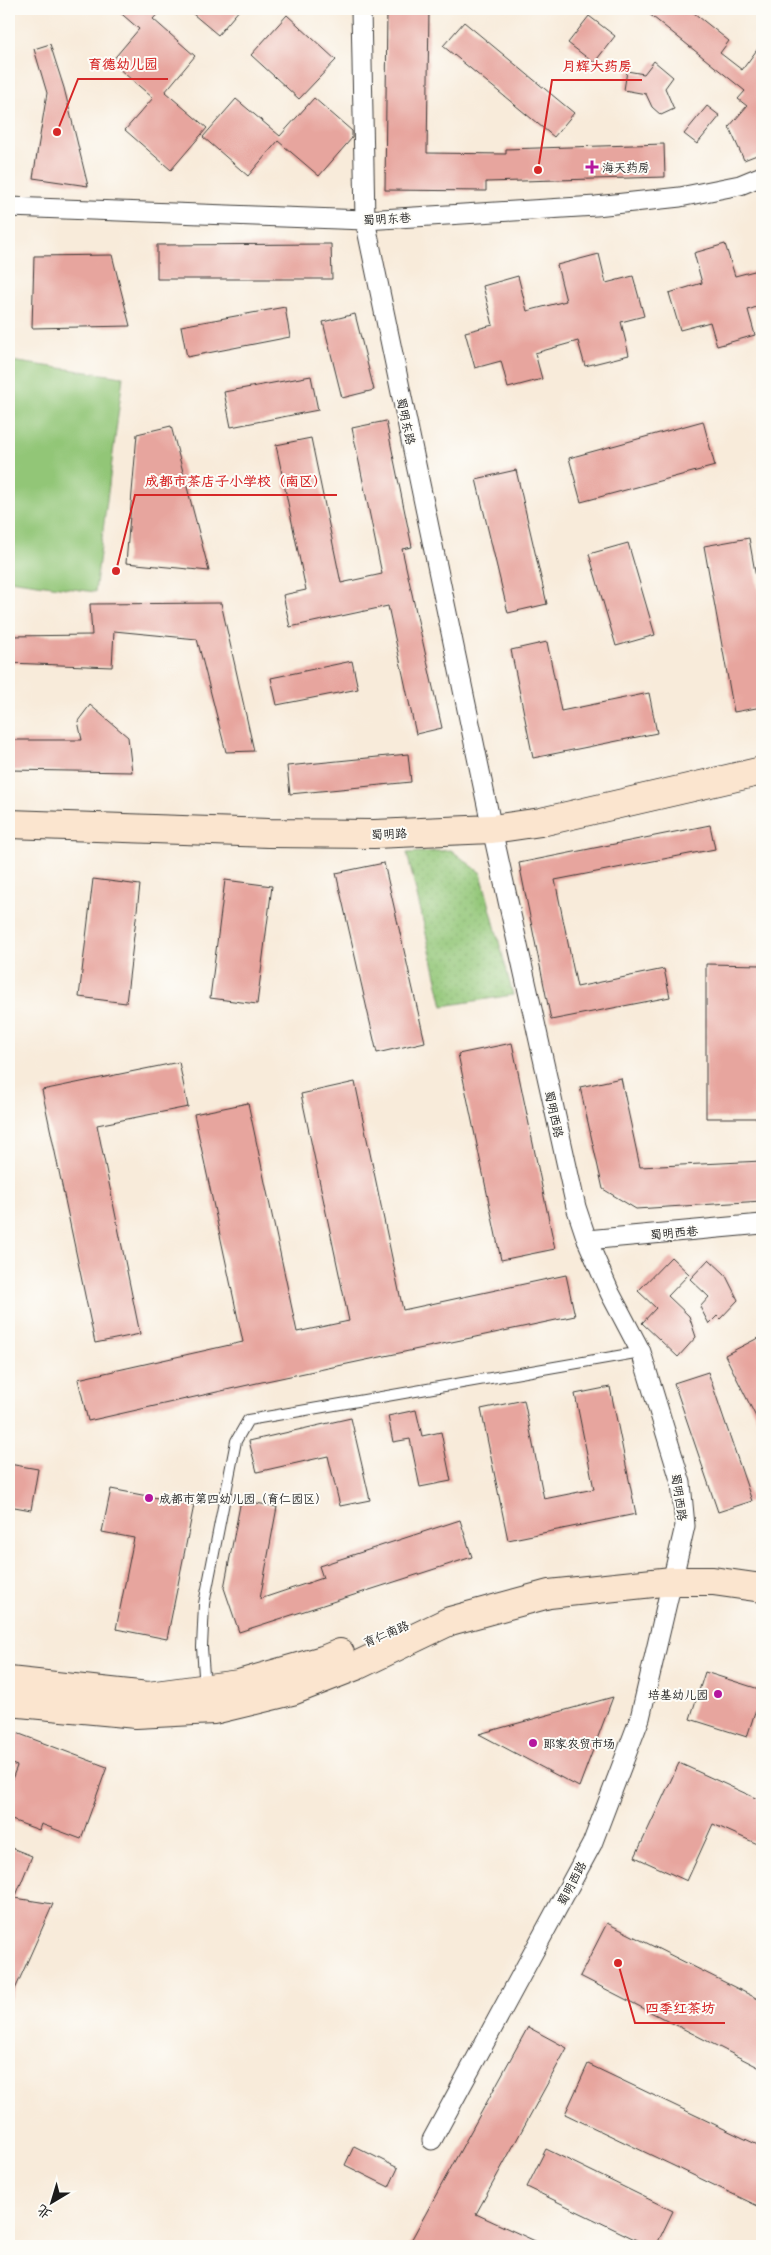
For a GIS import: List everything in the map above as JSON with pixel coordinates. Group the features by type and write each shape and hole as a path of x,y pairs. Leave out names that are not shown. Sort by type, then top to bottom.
{"street":[{"name":"蜀明东路","path":"361,9 365,220 492,829"},
{"name":"蜀明东巷","path":"9,207 365,220 596,206 652,200 740,185 762,176"},
{"name":"蜀明路","path":"9,824 269,833 374,834 492,829 541,822 762,771"},
{"name":"蜀明西路","path":"432,2140 592,1844 640,1718 685,1526 681,1483 641,1352 610,1293 587,1240 576,1207 492,829"},
{"name":"蜀明西巷","path":"587,1240 762,1224"},
{"name":"育仁南路","path":"9,1681 148,1696 205,1689 239,1684 323,1660 448,1607 551,1579 673,1572 726,1566 762,1571"},
{"path":"9,1702 136,1714 214,1710 292,1691 356,1666 450,1621 549,1594 673,1572 713,1581 762,1588"}],"lane":[{"path":"205,1689 202,1647 204,1604 236,1441 248,1420 641,1352"}],"green space":[{"path":"11,361 123,377 95,592 9,580 9,376"},
{"path":"451,850 481,873 513,995 443,1006 407,853"}],"building":[{"path":"116,9 162,9 153,19 195,56 165,92 207,128 171,170 125,130 153,98 111,62 139,29"},
{"path":"187,9 240,9 218,35"},
{"path":"387,9 429,9 427,153 506,154 506,149 664,144 665,177 486,182 486,191 385,190"},
{"path":"643,9 689,9 729,41 720,53 742,70 762,43 762,153 744,160 729,127 747,106 738,99 745,91"},
{"path":"287,15 336,60 299,99 251,55"},
{"path":"589,16 615,36 594,63 568,43"},
{"path":"464,22 574,113 554,137 443,46"},
{"path":"50,44 64,88 88,186 33,178 47,93 34,49"},
{"path":"654,61 673,77 665,88 674,109 661,115 652,107 646,94 624,90 627,71 644,74"},
{"path":"314,98 352,131 352,138 319,176 278,141 248,176 203,137 236,99 280,136"},
{"path":"707,106 720,116 697,144 684,134"},
{"path":"331,244 332,279 157,279 157,245"},
{"path":"725,244 735,276 762,269 762,305 748,310 755,335 717,346 710,322 680,330 669,293 702,283 694,253"},
{"path":"599,254 606,283 633,276 644,316 621,322 629,355 585,366 578,341 535,353 542,379 508,388 501,361 475,368 465,332 493,325 483,286 518,276 527,311 566,301 557,265"},
{"path":"112,255 130,326 32,328 34,256"},
{"path":"285,307 290,337 187,357 181,326"},
{"path":"355,314 374,390 342,398 323,322"},
{"path":"311,376 318,410 231,427 224,392"},
{"path":"386,421 412,547 402,549 442,728 416,734 388,606 290,627 283,595 306,590 276,445 311,438 341,583 382,574 352,428"},
{"path":"703,421 715,466 581,502 569,458"},
{"path":"171,426 209,571 126,563 137,434"},
{"path":"516,470 547,604 508,613 476,479"},
{"path":"749,538 762,612 762,707 734,712 704,546"},
{"path":"628,543 655,635 616,646 589,554"},
{"path":"221,603 254,751 226,752 197,639 114,631 112,667 9,663 9,636 92,635 90,604"},
{"path":"547,642 561,711 649,693 657,733 533,758 511,650"},
{"path":"352,661 358,689 277,705 271,678"},
{"path":"90,705 128,737 132,772 9,770 9,740 82,740 78,721"},
{"path":"408,754 411,782 290,794 287,766"},
{"path":"710,825 715,849 555,880 577,987 664,969 670,997 551,1020 519,863"},
{"path":"384,863 425,1042 377,1053 336,873"},
{"path":"93,879 140,885 126,1003 79,997"},
{"path":"225,880 272,886 257,1004 210,998"},
{"path":"706,964 762,965 762,1118 706,1118"},
{"path":"512,1043 555,1249 501,1260 458,1054"},
{"path":"179,1062 188,1107 97,1125 140,1334 95,1343 42,1090"},
{"path":"621,1078 640,1167 762,1161 762,1201 636,1209 603,1189 580,1087"},
{"path":"355,1082 403,1310 566,1275 575,1316 257,1383 88,1421 78,1379 243,1342 194,1114 248,1103 297,1332 349,1321 301,1094"},
{"path":"671,1257 689,1274 668,1296 689,1316 696,1337 678,1357 642,1323 656,1308 638,1291"},
{"path":"709,1259 725,1274 738,1300 720,1319 717,1316 709,1324 700,1307 709,1297 690,1279"},
{"path":"758,1338 762,1347 762,1429 725,1355"},
{"path":"708,1372 752,1501 718,1512 674,1383"},
{"path":"610,1387 636,1514 508,1540 481,1409 524,1400 544,1499 594,1489 575,1394"},
{"path":"416,1410 422,1436 441,1432 451,1481 420,1487 410,1439 393,1442 388,1416"},
{"path":"351,1418 370,1500 340,1506 328,1456 257,1472 249,1441"},
{"path":"9,1464 38,1469 31,1510 9,1506"},
{"path":"111,1489 194,1505 167,1639 116,1629 134,1538 102,1532"},
{"path":"241,1500 277,1507 260,1599 323,1578 319,1566 460,1520 472,1557 239,1632 224,1588"},
{"path":"705,1672 762,1690 747,1737 690,1719"},
{"path":"613,1697 579,1787 479,1734"},
{"path":"9,1730 107,1767 81,1839 41,1824 39,1830 9,1819 9,1787 17,1766 9,1763"},
{"path":"679,1763 762,1801 762,1846 713,1824 687,1881 635,1857"},
{"path":"9,1847 32,1856 15,1898 53,1904 9,2003"},
{"path":"607,1923 762,2001 762,2069 580,1976"},
{"path":"528,2027 567,2048 476,2214 546,2246 408,2246"},
{"path":"588,2064 762,2147 762,2208 565,2114"},
{"path":"354,2146 398,2168 389,2187 345,2165"},
{"path":"546,2149 673,2211 656,2246 649,2246 527,2187"}],"place":[{"name":"育德幼儿园","path":"57,132"},
{"name":"海天药房","path":"592,167"},
{"name":"月辉大药房","path":"538,170"},
{"name":"成都市茶店子小学校（南区）","path":"116,571"},
{"name":"成都市第四幼儿园（育仁园区）","path":"149,1498"},
{"name":"培基幼儿园","path":"718,1694"},
{"name":"郎家农贸市场","path":"533,1743"},
{"name":"四季红茶坊","path":"618,1963"}]}
